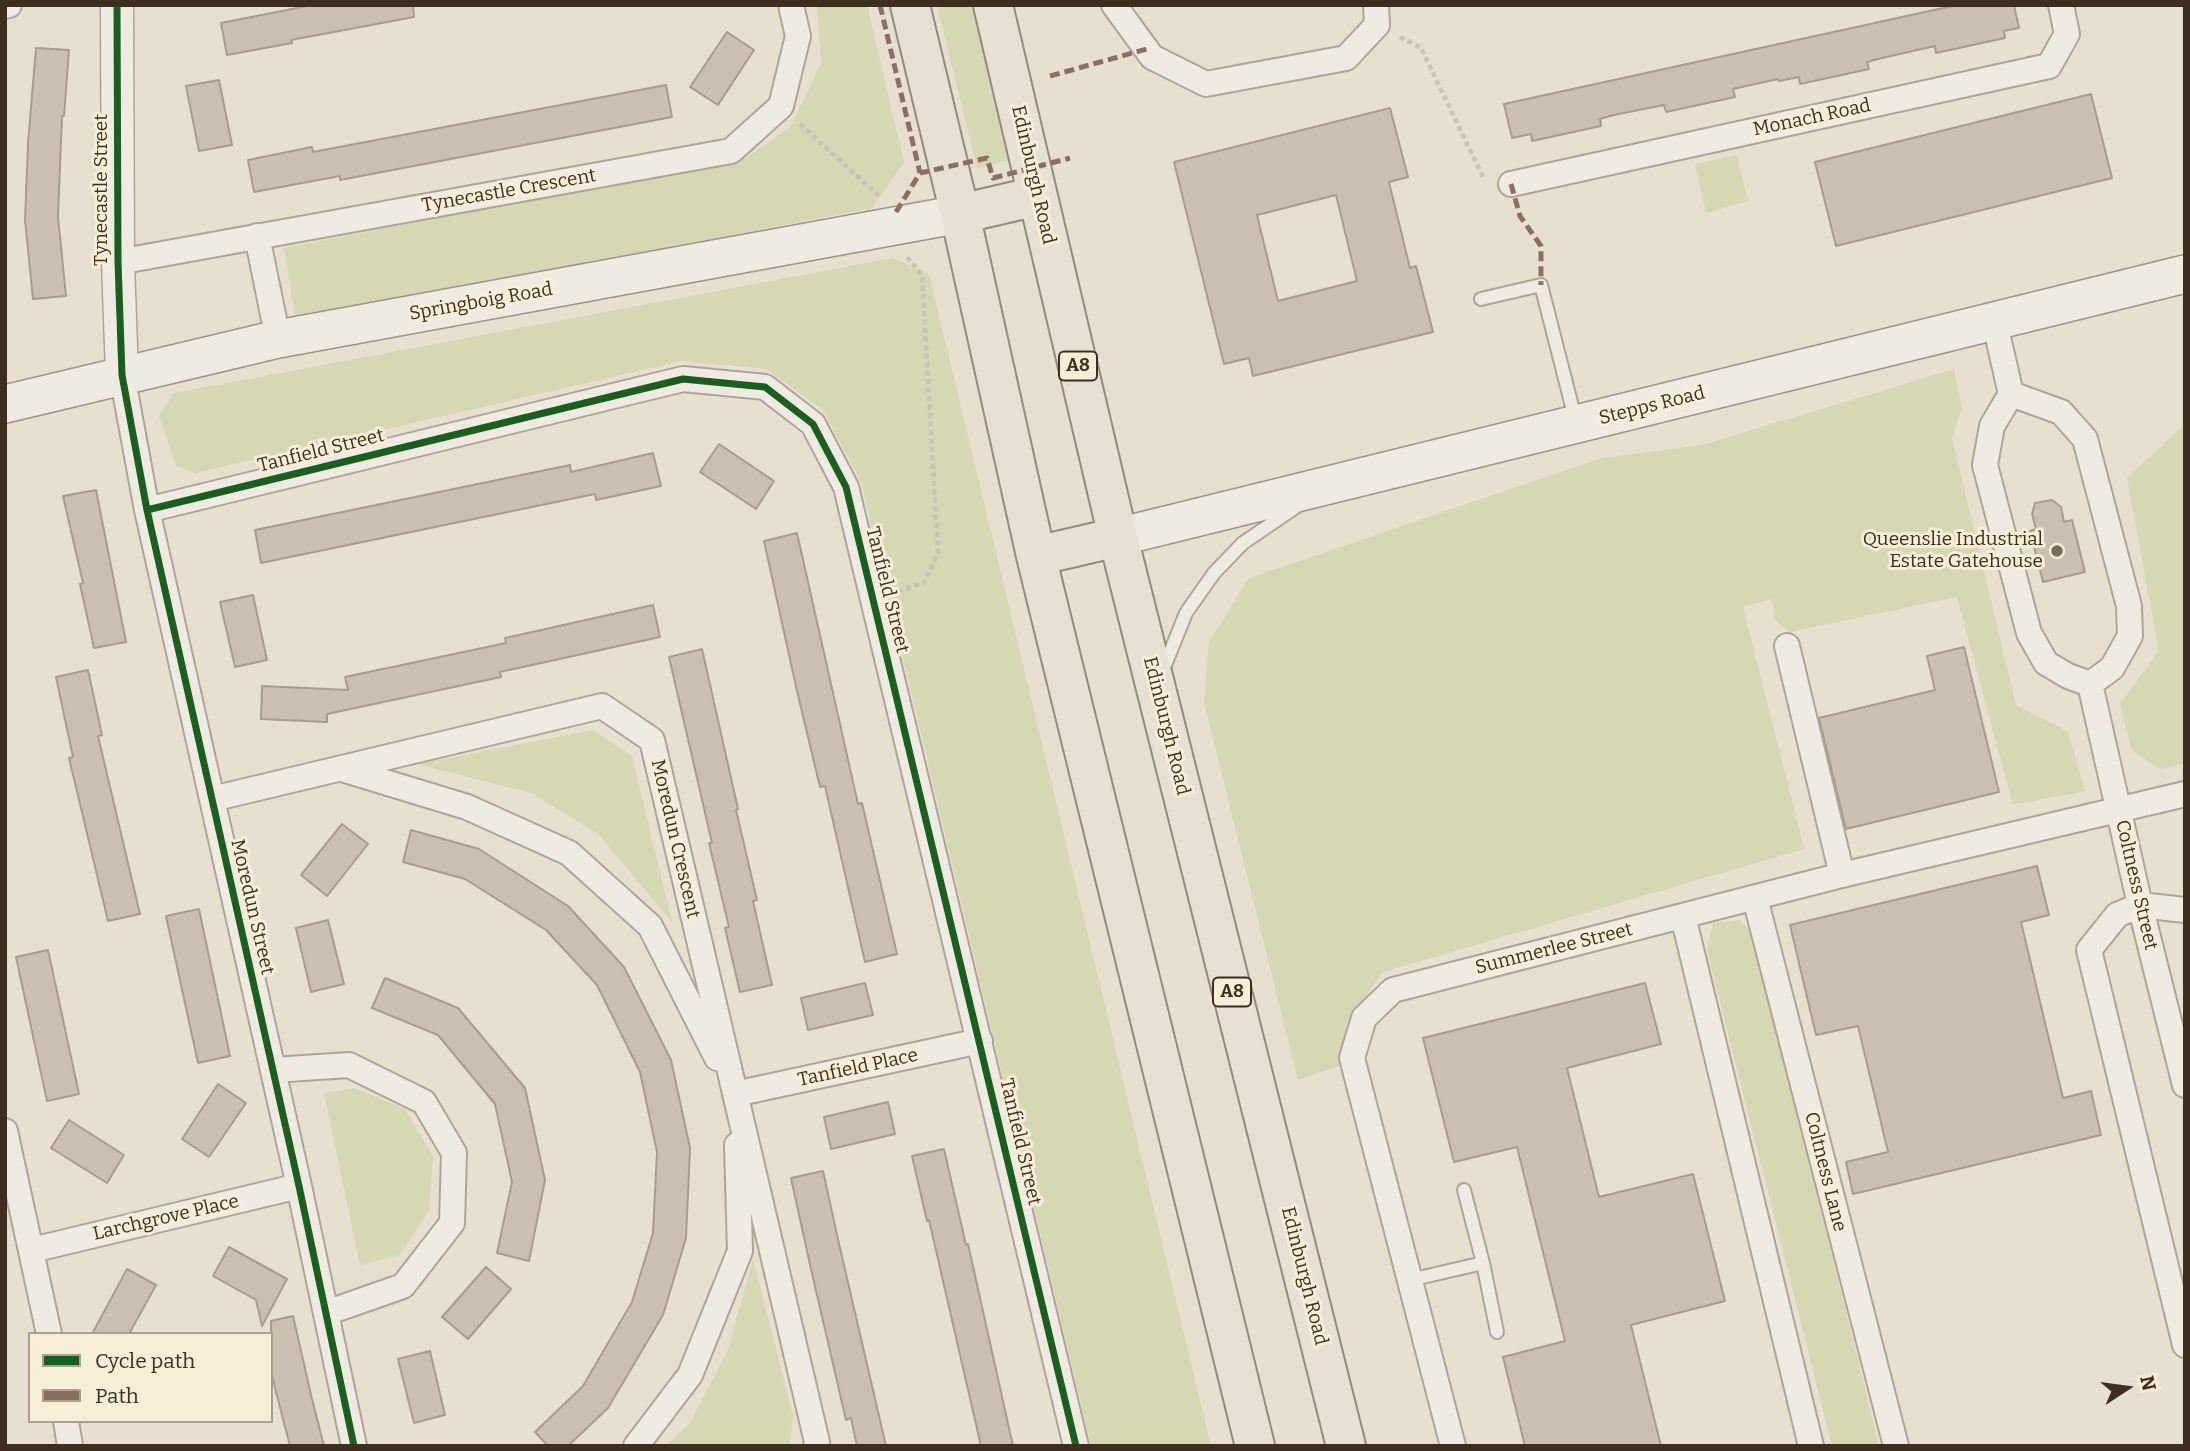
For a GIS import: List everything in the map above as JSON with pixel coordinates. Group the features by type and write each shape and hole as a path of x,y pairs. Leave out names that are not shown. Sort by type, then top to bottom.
{"main road":[{"path":"910,5 960,214 1036,556 1255,1446"},
{"name":"Edinburgh Road","path":"993,5 1118,537 1346,1446"},
{"path":"960,214 1037,195"},
{"name":"Springboig Road","path":"5,404 278,339 960,214"},
{"name":"Stepps Road","path":"1118,537 2185,274"},
{"path":"1036,556 1118,537"}],"street":[{"name":"Tynecastle Street","path":"117,5 118,261 122,375"},
{"path":"782,106 798,36 791,5"},
{"path":"1114,5 1152,57 1206,84 1346,58 1377,15"},
{"name":"Monach Road","path":"1511,184 2049,66 2067,34 2060,5"},
{"name":"Tynecastle Crescent","path":"118,261 731,151 782,106"},
{"path":"257,236 278,339"},
{"path":"1994,320 2011,394 1992,426 1985,465 2029,633 2046,663 2068,676 2090,684 2112,668 2130,636 2129,606 2085,439 2062,412 2011,394"},
{"name":"Moredun Street","path":"122,375 147,510 299,1186 354,1446"},
{"name":"Tanfield Street","path":"147,510 683,379 765,387 813,424 846,487 1076,1446"},
{"path":"1787,646 1842,876"},
{"name":"Coltness Street","path":"2090,684 2140,905 2185,1085"},
{"name":"Moredun Crescent","path":"212,799 602,706 652,740 816,1446"},
{"name":"Moredun Crescent","path":"341,768 467,807 569,853 650,926 735,1094 740,1251 690,1375 636,1446"},
{"name":"Summerlee Street","path":"1453,1446 1352,1058 1364,1018 1393,990 1842,876 2185,794"},
{"name":"Coltness Lane","path":"1755,898 1896,1446"},
{"path":"2185,909 2140,905 2117,915 2089,950 2185,1345"},
{"path":"1684,916 1811,1446"},
{"name":"Tanfield Place","path":"735,1094 980,1041"},
{"path":"273,1070 349,1065 424,1102 454,1153 452,1223 403,1286 326,1313"},
{"path":"5,1131 48,1332"},
{"name":"Larchgrove Place","path":"32,1250 299,1186"},
{"path":"66,1423 71,1446"}],"lane":[{"path":"1481,299 1541,285 1577,425"},
{"path":"1157,691 1167,656 1186,613 1214,573 1243,543 1329,486"},
{"path":"1464,1190 1497,1332"},
{"path":"1409,1280 1483,1263"}],"path":[{"path":"1377,15 1421,48 1489,188 1511,184"},
{"path":"782,106 897,212 886,228 922,275 938,553 924,583"}],"green space":[{"path":"817,5 867,5 904,162 872,208 296,320 284,248 746,158 791,126 821,63"},
{"path":"937,5 976,5 1015,159 977,168"},
{"path":"1737,155 1748,201 1706,213 1695,164"},
{"path":"893,258 929,274 1211,1446 1091,1446 861,482 823,410 766,369 682,361 196,473 176,466 159,416 174,393"},
{"path":"1954,369 1962,408 1952,438 2016,705 2068,732 2085,791 2013,805 1957,597 1790,632 1775,620 1772,599 1743,607 1804,849 1383,972 1347,1023 1343,1065 1298,1080 1204,702 1209,642 1249,578 1602,458 1702,445"},
{"path":"2185,424 2185,763 2160,769 2132,751 2120,704 2159,651 2127,478"},
{"path":"592,730 632,756 672,922 598,834 531,793 417,764"},
{"path":"1739,920 1753,933 1879,1446 1832,1446 1707,950 1713,923"},
{"path":"354,1088 405,1109 433,1156 429,1211 400,1255 360,1265 324,1093"},
{"path":"753,1259 793,1415 790,1446 666,1446 690,1423 728,1350"}],"building":[{"path":"312,5 413,5 414,17 227,55 221,23"},
{"path":"1957,5 2014,5 2019,28 2004,31 2005,38 1936,53 1935,46 1867,62 1869,69 1800,84 1799,77 1778,79 1733,89 1735,97 1666,112 1664,105 1614,115 1600,119 1601,126 1532,141 1531,134 1512,138 1504,104"},
{"path":"727,32 754,50 718,105 690,87"},
{"path":"36,48 69,50 62,116 58,217 66,296 33,299 25,220"},
{"path":"219,80 232,145 199,151 186,86"},
{"path":"666,85 672,117 340,180 340,176 254,192 248,160 312,147 313,152"},
{"path":"2091,94 2112,178 1836,246 1815,162"},
{"path":"1390,108 1408,177 1389,182 1410,268 1416,266 1433,332 1253,376 1249,358 1224,364 1174,162","holes":["1336,195 1357,281 1278,301 1257,215"]},
{"path":"719,444 774,481 756,509 700,472"},
{"path":"653,453 661,486 596,500 595,494 261,563 255,530 570,465 571,472"},
{"path":"96,490 126,642 94,648 80,584 83,583 63,496"},
{"name":"Queenslie Industrial Estate Gatehouse","path":"2052,500 2061,507 2064,522 2072,520 2085,572 2043,582 2030,531 2036,529 2032,514 2035,503"},
{"path":"797,533 858,804 862,803 897,954 865,962 825,786 820,787 764,541"},
{"path":"253,595 267,660 235,667 220,602"},
{"path":"653,605 660,637 500,672 501,677 327,714 327,722 261,719 262,686 348,690 345,677 506,643 505,638"},
{"path":"1964,647 1999,792 1846,829 1819,718 1935,690 1927,656"},
{"path":"702,649 757,900 753,901 772,985 740,992 725,928 729,927 709,843 712,843 669,657"},
{"path":"88,670 102,735 98,736 140,914 108,921 69,758 73,757 56,677"},
{"path":"342,824 368,844 327,896 301,875"},
{"path":"411,830 479,849 568,906 624,967 671,1060 690,1148 686,1238 663,1315 608,1408 568,1446 548,1446 535,1432 583,1386 632,1302 653,1233 657,1152 640,1072 597,985 546,930 465,879 403,862"},
{"path":"2037,866 2049,915 2021,922 2063,1098 2091,1091 2101,1135 1853,1194 1846,1162 1888,1152 1858,1026 1816,1035 1790,925"},
{"path":"199,909 230,1056 198,1063 166,916"},
{"path":"328,920 344,984 311,992 296,928"},
{"path":"48,950 79,1094 47,1101 16,957"},
{"path":"385,978 458,1008 525,1088 545,1180 529,1261 497,1253 512,1182 495,1104 438,1035 372,1008"},
{"path":"865,983 873,1015 808,1030 801,998"},
{"path":"1645,983 1661,1044 1567,1068 1599,1197 1693,1174 1725,1301 1631,1325 1661,1446 1525,1446 1503,1357 1565,1341 1517,1147 1454,1162 1423,1038"},
{"path":"218,1084 246,1103 209,1157 182,1139"},
{"path":"888,1102 895,1134 831,1149 824,1117"},
{"path":"69,1120 124,1155 107,1183 51,1148"},
{"path":"944,1149 1013,1446 981,1446 929,1220 927,1221 912,1156"},
{"path":"823,1171 886,1446 857,1446 851,1418 846,1420 811,1269 791,1178"},
{"path":"229,1247 287,1279 262,1326 256,1300 213,1276"},
{"path":"486,1267 511,1289 468,1339 442,1317"},
{"path":"127,1269 156,1285 130,1332 93,1332"},
{"path":"293,1316 324,1446 290,1446 273,1379 271,1321"},
{"path":"430,1351 445,1415 414,1423 398,1359"}],"marked path":[{"path":"880,5 920,173"},
{"path":"1050,76 1147,49"},
{"path":"896,212 920,173 987,158 993,178 1070,158"},
{"path":"1511,184 1520,216 1541,246 1541,285"}],"cycle path":[{"path":"117,5 118,262 122,375 147,510 299,1186 354,1446"},
{"path":"147,510 683,379 765,387 813,424 846,487 1076,1446"}],"place":[{"name":"Queenslie Industrial Estate Gatehouse","path":"2057,551"}]}
